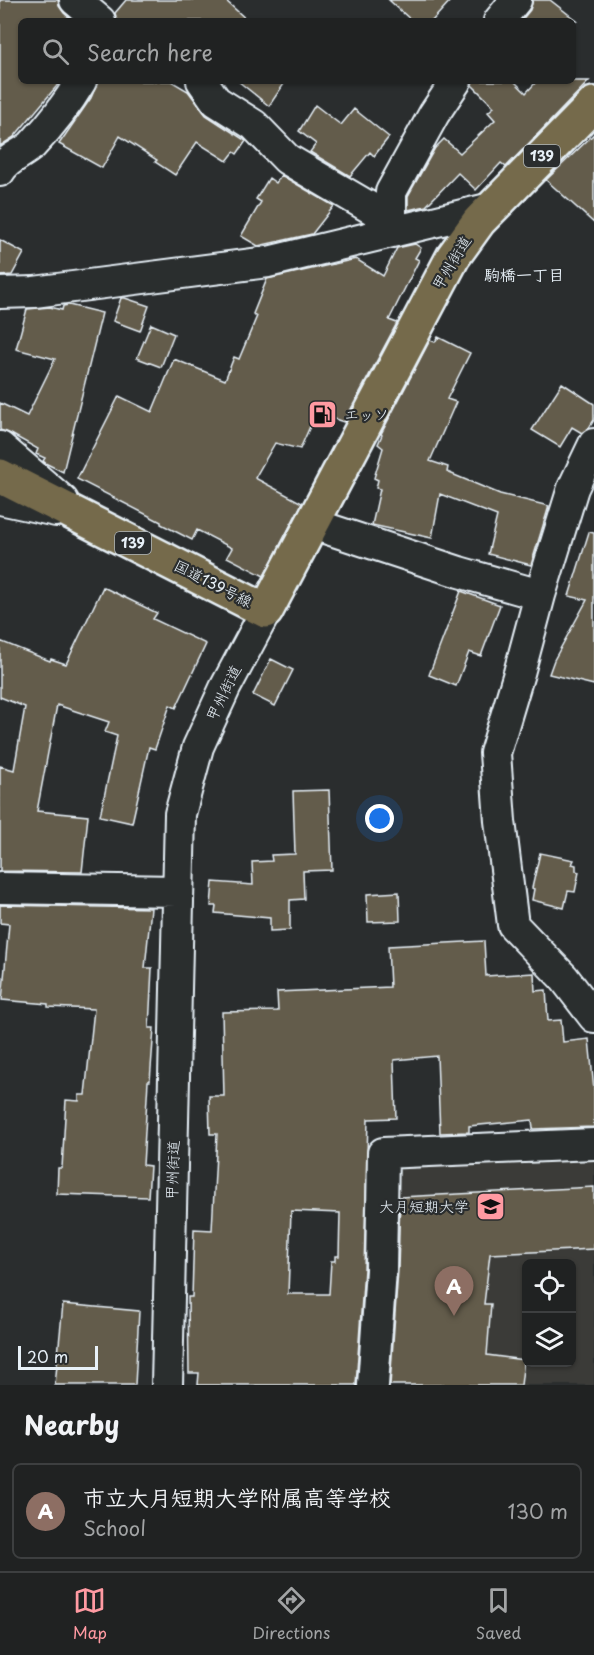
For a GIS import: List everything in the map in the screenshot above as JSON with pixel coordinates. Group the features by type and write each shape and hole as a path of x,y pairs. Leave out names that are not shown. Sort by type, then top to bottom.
{"highway":[{"name":"甲州街道","path":"266,611 453,256 491,208 594,104"},
{"name":"国道139号線","path":"0,476 266,611"}],"street":[{"path":"0,171 4,163 22,154 33,143 79,84"},
{"path":"204,84 216,100 254,125 287,159 374,210 393,224"},
{"path":"393,224 392,192 434,114 454,84"},
{"path":"0,293 34,292 268,262 393,224 491,208"},
{"path":"0,447 81,517"},
{"path":"592,454 573,488 495,753 500,821 513,925 564,978 594,1017"},
{"path":"0,499 81,517"},
{"path":"313,524 459,572 540,595"},
{"name":"甲州街道","path":"167,1385 180,814 198,747 266,611"},
{"path":"0,888 177,891"},
{"path":"373,1385 381,1270 384,1153 594,1144"}],"shaded area":[{"path":"594,1148 594,1385 378,1385 387,1158"}],"building":[{"path":"0,0 58,0 59,6 70,18 18,18 18,84 58,84 14,137 0,146"},
{"path":"126,0 225,0 245,18 116,18 115,13"},
{"path":"389,0 451,0 435,18 409,18"},
{"path":"533,0 550,0 573,18 523,18 530,10"},
{"path":"576,81 589,81 506,167 501,163 476,190 458,173 426,206 408,210 408,196 435,148 444,139 460,153 495,120 488,112 494,107 472,85 517,84 526,93 534,84 576,84"},
{"path":"97,84 176,84 188,91 206,115 246,141 237,154 234,152 227,161 197,142 175,175 155,162 157,160 120,136 102,168 59,144 91,98"},
{"path":"242,84 284,84 269,106"},
{"path":"315,105 341,125 354,109 389,137 374,156 370,152 350,176 310,152 316,144 299,131"},
{"path":"594,134 594,223 546,180"},
{"path":"281,175 334,206 312,234 258,246 241,236 261,202 256,199 269,178 276,183"},
{"path":"0,240 24,253 12,275 0,276"},
{"path":"415,244 421,248 415,258 419,260 389,320 397,323 344,422 316,413 300,449 275,443 255,478 302,503 264,576 227,557 232,548 197,530 192,540 77,479 119,396 152,412 174,359 225,380 234,357 239,359 257,316 253,314 267,279 356,259 383,276 397,248"},
{"path":"121,298 149,306 140,331 113,321"},
{"path":"69,305 102,313 63,472 43,461 45,458 36,454 38,449 0,430 0,403 27,416 55,359 16,349 27,309 50,307 62,310 63,306"},
{"path":"151,324 174,334 161,367 137,358"},
{"path":"438,337 470,353 447,399 456,402 430,461 448,467 447,472 500,494 549,506 531,565 488,554 497,516 440,494 432,538 372,525 380,489 376,488 378,480 374,478 383,448 378,444 381,434 430,340 435,342"},
{"path":"562,383 594,404 594,420 582,433 572,427 560,447 532,430"},
{"path":"589,532 594,533 594,685 549,674 554,660 587,600 569,596"},
{"path":"103,587 157,613 153,619 206,644 176,708 170,705 155,749 149,747 132,823 100,816 117,736 105,732 109,722 57,705 37,811 88,816 82,872 0,871 0,766 14,770 25,707 0,697 0,641 50,661 51,659 66,664"},
{"path":"461,591 500,605 481,656 469,652 456,686 429,675"},
{"path":"271,659 293,670 275,706 253,695"},
{"path":"329,790 332,870 303,871 304,899 290,900 290,930 270,931 270,918 215,913 216,906 211,906 213,882 253,885 252,862 272,861 271,855 295,854 293,791"},
{"path":"540,853 574,860 572,864 576,865 576,871 579,872 575,892 568,891 564,908 532,900 534,889 532,888"},
{"path":"399,892 400,921 368,922 367,894"},
{"path":"0,905 151,908 145,968 152,968 149,1028 154,1028 143,1165 150,1166 148,1197 57,1194 58,1168 62,1168 66,1100 79,1101 79,1095 85,1095 94,1009 48,1007 48,1004 2,1000 9,924 0,923"},
{"path":"484,941 486,976 534,973 535,991 546,990 548,1021 561,1020 563,1042 589,1039 594,1090 594,1127 533,1129 532,1120 469,1126 469,1132 440,1133 437,1056 394,1060 396,1118 368,1119 364,1269 356,1385 198,1385 199,1373 189,1373 188,1297 192,1297 194,1229 212,1230 217,1134 210,1134 209,1096 224,1096 222,1012 278,1011 277,992 390,987 388,946","holes":["291,1211 340,1213 339,1256 335,1256 335,1261 331,1261 329,1294 288,1294"]},
{"path":"594,1187 594,1249 490,1254 484,1304 491,1304 487,1355 522,1360 521,1385 390,1385 398,1270 400,1197"},
{"path":"63,1304 139,1311 135,1385 55,1385"}],"place":[{"name":"エッソ","path":"323,415"},
{"name":"大月短期大学","path":"490,1207"},
{"name":"市立大月短期大学附属高等学校","path":"454,1316"}],"district":[{"name":"駒橋一丁目","path":"524,275"}]}
